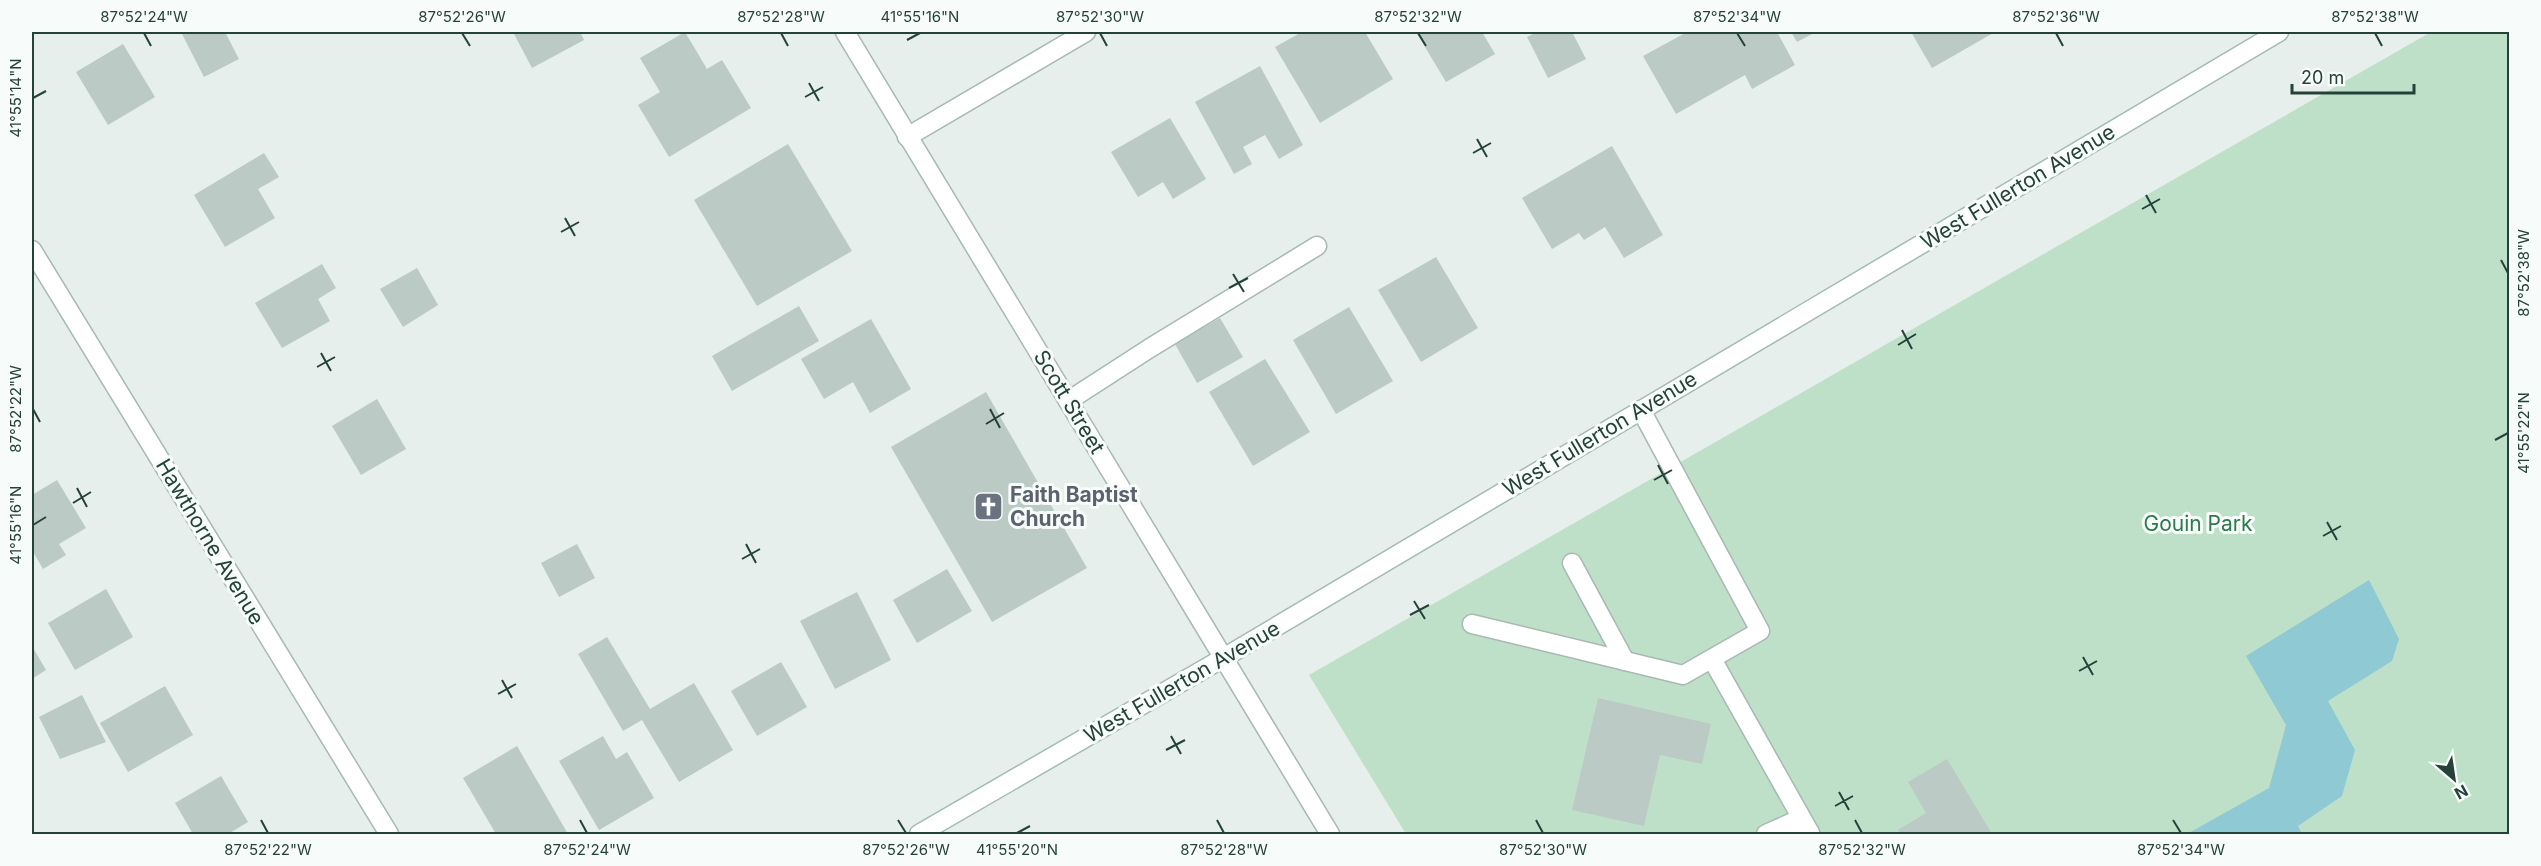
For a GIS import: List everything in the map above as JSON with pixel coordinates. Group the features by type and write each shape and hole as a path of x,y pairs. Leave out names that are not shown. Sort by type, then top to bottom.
{"street":[{"name":"Scott Street","path":"845,32 1330,834"},
{"path":"907,137 1086,32"},
{"name":"West Fullerton Avenue","path":"919,834 1225,657 2279,32"},
{"path":"1068,401 1317,246"},
{"name":"Hawthorne Avenue","path":"32,250 389,834"},
{"path":"1472,624 1683,675 1760,631 1641,410"},
{"path":"1572,562 1625,661"},
{"path":"1712,659 1811,834"},
{"path":"1766,834 1792,822 1811,834"}],"green space":[{"name":"Gouin Park","path":"2431,32 2509,32 2509,834 1406,834 1309,675"}],"water":[{"path":"2369,580 2399,639 2392,661 2328,701 2355,750 2342,796 2298,826 2302,834 2187,834 2269,788 2286,725 2246,656"}],"building":[{"path":"225,32 239,59 204,77 182,34"},
{"path":"513,32 580,32 584,40 532,68"},
{"path":"685,32 707,69 722,60 751,108 669,157 638,105 660,92 640,58"},
{"path":"1302,32 1365,32 1393,79 1320,123 1275,47"},
{"path":"1416,32 1482,32 1495,54 1446,82"},
{"path":"1537,32 1572,32 1586,59 1548,78 1527,37"},
{"path":"1687,32 1777,32 1795,65 1752,89 1745,75 1676,114 1643,56"},
{"path":"1791,32 1816,32 1797,42"},
{"path":"1911,32 1995,32 1932,68"},
{"path":"123,44 155,97 108,125 76,72"},
{"path":"1260,66 1303,145 1279,159 1265,135 1243,147 1252,164 1234,174 1195,102"},
{"path":"1170,118 1206,179 1173,199 1163,182 1138,197 1111,152"},
{"path":"788,144 852,251 757,306 694,200"},
{"path":"1612,146 1663,235 1624,258 1605,227 1584,240 1579,233 1552,249 1522,198"},
{"path":"264,153 279,177 258,189 275,218 225,247 194,195"},
{"path":"1436,257 1478,328 1421,362 1378,290"},
{"path":"322,264 336,288 318,299 330,321 282,348 255,303"},
{"path":"417,268 438,305 403,327 380,289"},
{"path":"799,306 819,341 732,391 712,356"},
{"path":"1349,307 1393,381 1336,414 1293,340"},
{"path":"1220,318 1243,357 1197,383 1175,344"},
{"path":"871,319 911,389 870,413 853,382 824,399 801,359"},
{"path":"1265,359 1310,432 1253,466 1209,392"},
{"name":"Faith Baptist Church","path":"986,392 1087,568 992,622 891,447"},
{"path":"377,399 406,449 361,475 332,426"},
{"path":"57,480 86,528 59,544 66,555 43,569 32,550 32,495"},
{"path":"577,544 595,578 559,597 541,563"},
{"path":"947,569 972,611 917,643 893,600"},
{"path":"106,589 133,637 75,670 48,623"},
{"path":"857,592 891,660 835,689 800,621"},
{"path":"607,637 650,709 694,683 733,750 679,782 642,720 623,731 578,654"},
{"path":"32,646 46,670 32,679"},
{"path":"781,662 807,707 757,736 731,691"},
{"path":"165,686 193,735 128,772 100,723"},
{"path":"82,695 106,742 60,759 39,717"},
{"path":"1598,698 1711,724 1702,764 1660,755 1644,826 1572,810"},
{"path":"603,736 616,759 627,752 654,798 599,830 559,761"},
{"path":"517,746 568,834 496,834 463,778"},
{"path":"1947,759 1992,834 1901,834 1898,830 1926,813 1908,782"},
{"path":"221,776 248,822 228,834 193,834 175,803"}],"place":[{"name":"Faith Baptist Church","path":"989,507"}]}
